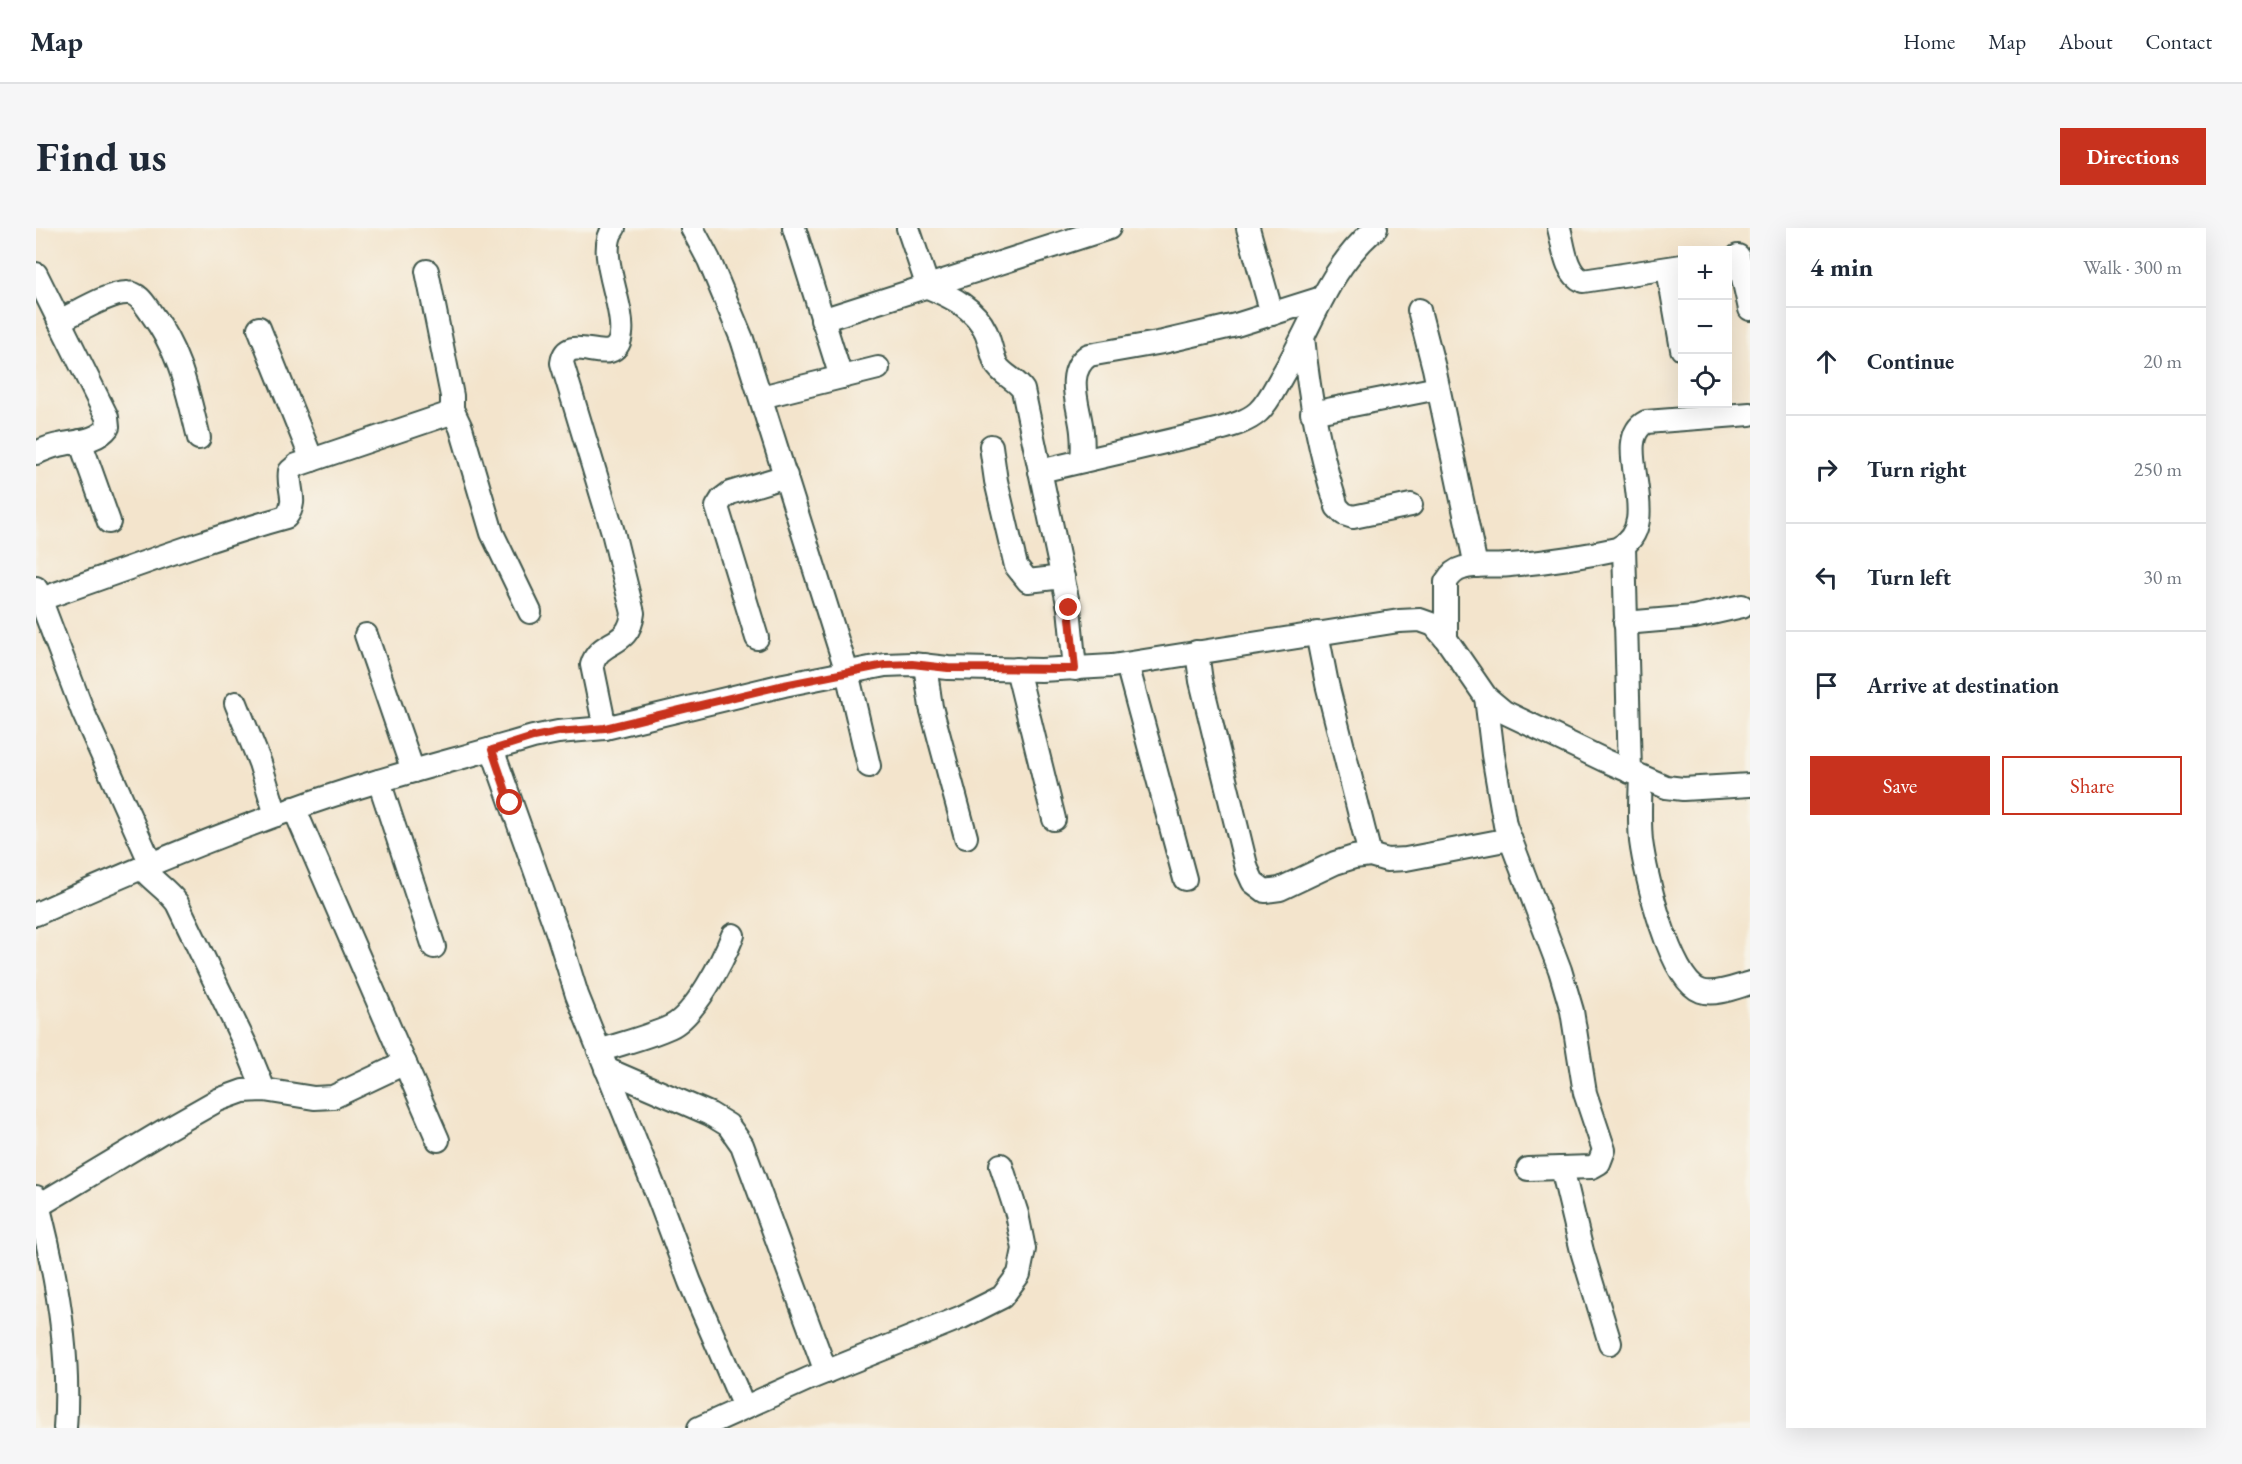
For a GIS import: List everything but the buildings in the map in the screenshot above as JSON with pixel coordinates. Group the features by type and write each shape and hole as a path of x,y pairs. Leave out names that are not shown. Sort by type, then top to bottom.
{"street":[{"path":"605,728 592,665 594,657 625,636 632,626 633,614 613,532 562,363 563,355 568,350 605,353 620,342 622,331 619,304 613,282 608,244 608,238 614,228"},
{"path":"692,228 709,260 742,339 847,672 869,766"},
{"path":"794,228 841,377"},
{"path":"908,228 928,287 970,309 986,333 997,365 1023,390 1069,608 1075,669"},
{"path":"822,320 1109,228"},
{"path":"1248,228 1272,314"},
{"path":"1040,471 1216,430 1242,422 1258,412 1303,337 1336,272 1358,244 1376,228"},
{"path":"1559,228 1569,268 1575,277 1583,281 1675,267 1678,300"},
{"path":"1738,256 1750,309"},
{"path":"427,270 452,396 452,409 492,533 530,612"},
{"path":"36,274 107,417 108,427 104,433 96,437 58,445 36,453"},
{"path":"59,321 116,294 129,293 139,297 165,331 175,351 199,438"},
{"path":"1082,461 1082,430 1075,397 1075,381 1078,366 1089,355 1190,336 1322,298"},
{"path":"1419,310 1476,566"},
{"path":"259,328 312,460"},
{"path":"1303,337 1312,413 1336,507 1344,514 1353,517 1411,505"},
{"path":"761,397 878,368"},
{"path":"1312,413 1438,388"},
{"path":"264,1090 246,1046 177,903 151,879 83,712 38,593 286,517 292,509 290,471 297,465 435,419 452,409"},
{"path":"1750,414 1691,411 1646,422 1639,426 1634,434 1639,512 1636,528 1624,546 1625,623 1635,774 1647,876 1658,915 1674,957 1690,983 1700,991 1712,992 1750,983"},
{"path":"80,441 109,522"},
{"path":"990,446 1016,566 1028,581 1063,577"},
{"path":"758,638 717,507 730,493 786,476"},
{"path":"1446,639 1446,582 1449,576 1458,569 1545,562 1624,546"},
{"path":"1625,623 1694,617 1742,606"},
{"path":"36,914 91,888 285,812 413,771 558,732 605,728 885,665 1075,669 1127,664 1399,621 1420,620 1434,625 1486,697 1504,712 1635,774 1666,787 1683,789 1750,785"},
{"path":"1317,633 1329,695 1370,855"},
{"path":"366,635 413,771"},
{"path":"1197,652 1201,681 1247,869 1253,882 1265,891 1280,889 1335,862 1354,857 1370,855 1387,860 1406,859 1510,839"},
{"path":"1127,664 1185,879"},
{"path":"925,665 931,707 966,837"},
{"path":"1017,669 1054,819"},
{"path":"1486,697 1505,825 1560,970 1572,1011 1585,1093 1604,1150 1599,1163 1592,1167 1528,1169"},
{"path":"236,703 260,763 405,1063 438,1140"},
{"path":"492,750 559,937 577,995 690,1282 744,1407"},
{"path":"379,781 434,947"},
{"path":"603,1060 682,1019 725,956 733,935"},
{"path":"603,1060 728,1125 742,1145 826,1372"},
{"path":"65,1428 66,1385 63,1339 37,1202 218,1100 243,1091 264,1090 314,1098 333,1097 405,1063"},
{"path":"699,1428 826,1372 962,1317 1002,1297 1019,1274 1024,1249 1017,1214 1001,1165"},
{"path":"1562,1168 1582,1251 1610,1343"}],"route":[{"path":"510,803 492,750 533,737 558,732 582,732 626,724 784,685 885,665 1075,669 1069,608"}]}
